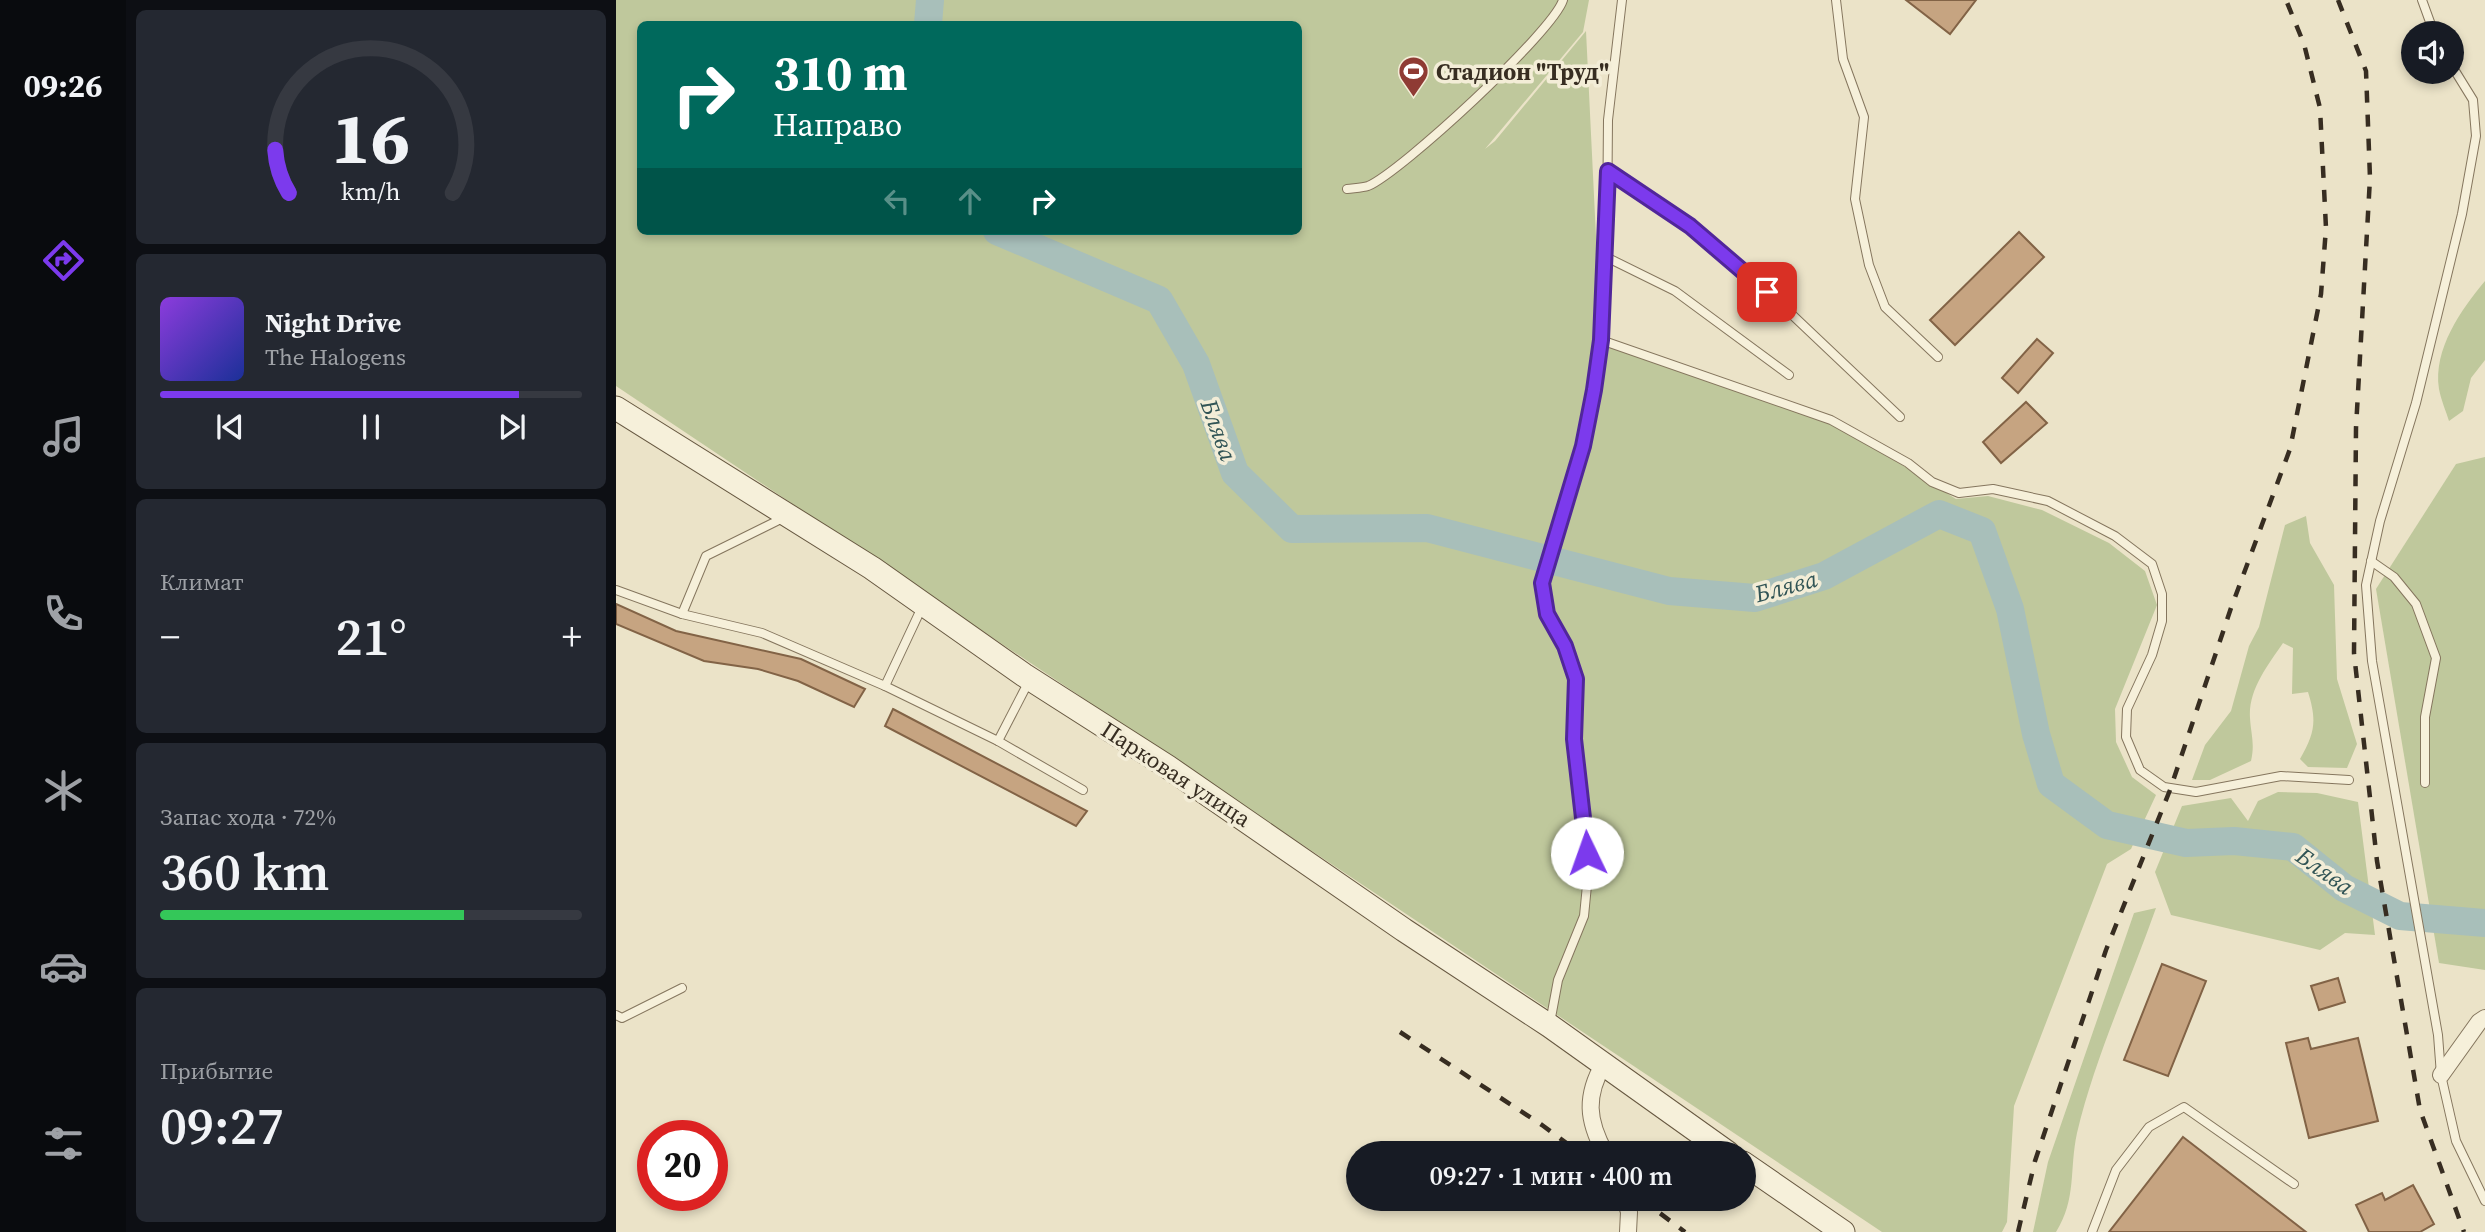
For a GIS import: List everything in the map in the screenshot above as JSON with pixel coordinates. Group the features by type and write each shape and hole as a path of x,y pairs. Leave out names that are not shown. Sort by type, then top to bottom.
{"street":[{"name":"Парковая улица","path":"616,408 788,516 923,604 1030,679 1168,767 1604,1063 1711,1141"},
{"path":"2441,1075 2479,1021 2485,1018"},
{"path":"1600,1141 1590,1113 1593,1083 1604,1063"},
{"path":"1756,1172 1843,1232"},
{"path":"1628,1232 1629,1211"}],"lane":[{"path":"1347,189 1368,186 1395,168 1444,126 1544,29 1563,0"},
{"path":"1549,1026 1558,980 1584,916 1588,875 1584,810 1574,739 1576,679 1565,646 1547,614 1542,583 1583,446 1601,340 1606,257 1608,120 1622,0"},
{"path":"1836,0 1843,59 1864,117 1855,199 1868,265 1885,307 1938,357"},
{"path":"2422,0 2430,21"},
{"path":"2463,84 2473,100 2476,136 2462,215 2416,403 2366,584 2372,661 2438,1035 2441,1075 2456,1141 2485,1201"},
{"path":"1608,171 1690,226 1786,309 1900,417"},
{"path":"1606,257 1675,292 1789,375"},
{"path":"1601,340 1831,420 1908,463 1932,482 1959,493 1993,489 2048,501 2115,536 2152,564 2162,594 2162,621 2152,654 2127,709 2126,737 2140,770 2164,787 2196,792 2281,776 2349,780"},
{"path":"682,614 706,556 788,516"},
{"path":"2371,561 2393,577 2416,604 2436,658 2425,717 2426,783"},
{"path":"616,590 682,614 762,633 886,686 998,741 1083,790"},
{"path":"886,686 923,604"},
{"path":"998,741 1030,679"},
{"path":"616,1015 622,1018 682,988"},
{"path":"2092,1232 2116,1170 2149,1127 2184,1107 2294,1184"}],"green space":[{"path":"616,0 1589,0 1583,32 1485,149 1495,141 1586,31 1601,340 1831,420 1956,499 1988,496 2042,510 2109,543 2145,571 2157,605 2115,709 2116,742 2132,777 2156,795 2131,849 2107,864 2014,1106 2007,1222 2002,1232 1882,1232 1756,1148 1756,1141 1746,1141 616,386"},
{"path":"2485,281 2485,360 2471,378 2463,411 2449,421 2439,389 2440,359 2458,317"},
{"path":"2485,457 2485,970 2439,963 2376,589 2456,464"},
{"path":"2306,516 2310,543 2334,585 2337,679 2357,744 2347,768 2308,767 2300,759 2309,742 2313,711 2308,692 2292,694 2293,648 2283,643 2260,678 2252,698 2251,761 2210,780 2192,780 2205,745 2231,711 2249,646 2259,627 2285,525"},
{"path":"2278,792 2317,793 2358,802 2375,935 2345,933 2320,950 2171,915 2155,872 2182,806 2231,798 2248,821 2258,801"},
{"path":"2156,908 2084,1105 2077,1133 2070,1195 2063,1220 2056,1232 2033,1232 2048,1162 2134,913"}],"building":[{"path":"1906,0 1976,0 1950,34"},
{"path":"2019,232 2044,257 1955,345 1930,320"},
{"path":"2037,339 2053,353 2018,393 2002,378"},
{"path":"2026,402 2047,423 2001,463 1983,442"},
{"path":"616,604 676,631 801,659 865,689 854,707 798,681 758,669 704,661 616,624"},
{"path":"893,709 1087,811 1076,826 885,726"},
{"path":"2162,964 2206,981 2168,1076 2124,1060"},
{"path":"2338,978 2345,1002 2319,1010 2311,986"},
{"path":"2308,1038 2311,1049 2358,1038 2378,1121 2309,1138 2286,1043"},
{"path":"2183,1137 2306,1232 2109,1232"},
{"path":"2413,1185 2434,1224 2420,1232 2369,1232 2356,1205 2382,1193 2385,1200"}],"waterway":[{"name":"Блява","path":"928,21 930,0"},
{"name":"Блява","path":"1006,235 1159,300 1196,364 1235,473 1292,529 1427,528 1669,591 1755,598 1824,576 1939,514 1982,531 2010,609 2036,734 2051,784 2107,825 2186,843 2234,841 2293,847 2344,888 2400,916 2485,923"}],"railway":[{"path":"2018,1232 2035,1161 2106,950 2170,790 2231,608 2290,449 2321,294 2326,228 2320,108 2304,44 2286,0"},
{"path":"2338,0 2366,71 2370,178 2356,428 2354,653 2377,861 2420,1110 2464,1232"},
{"path":"1400,1032 1564,1141"},
{"path":"1657,1211 1685,1232"}],"place":[{"name":"Стадион \"Труд\"","path":"1413,99"}],"route":[{"path":"1587,853 1574,739 1576,679 1565,646 1547,614 1542,583 1583,446 1594,390 1601,340 1608,233 1608,171 1690,226 1767,292"}]}
